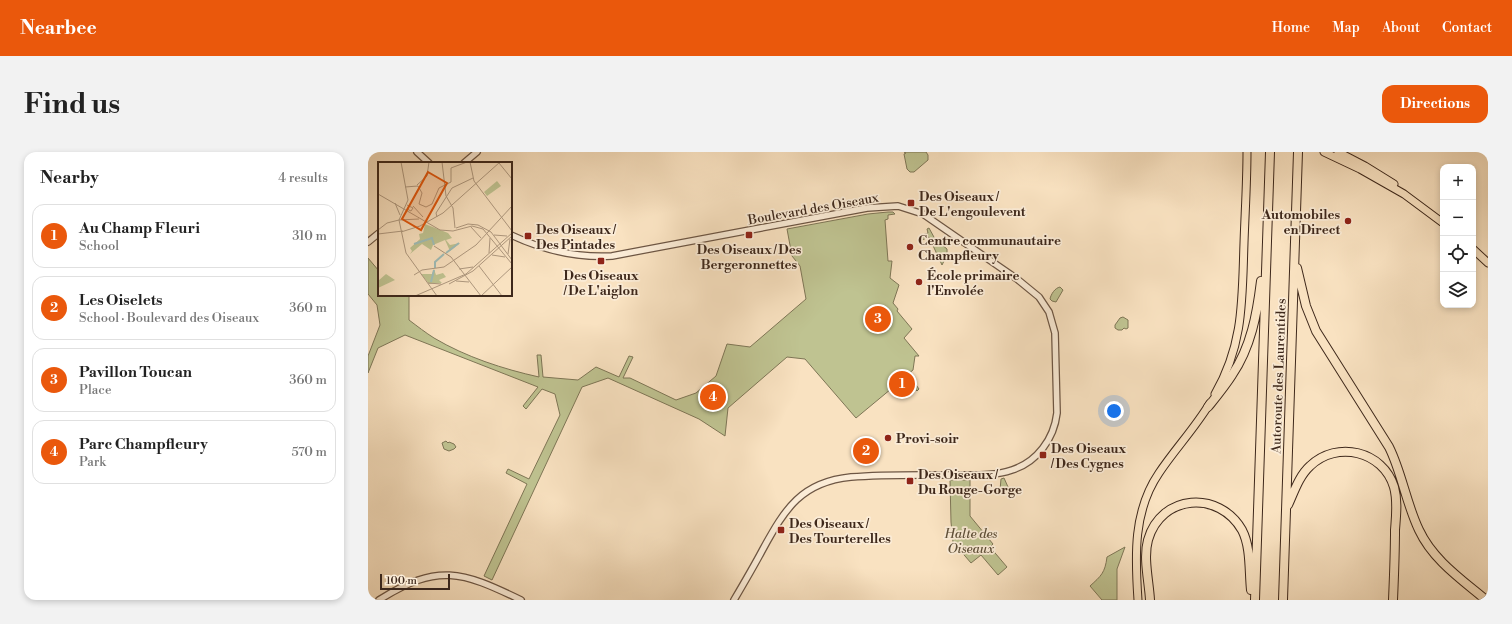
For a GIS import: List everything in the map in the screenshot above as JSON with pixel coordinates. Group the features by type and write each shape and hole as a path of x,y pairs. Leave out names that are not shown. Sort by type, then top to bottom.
{"highway":[{"path":"1208,407 1232,376 1242,358 1249,340 1259,300 1267,235 1270,152"},
{"name":"Autoroute des Laurentides","path":"1283,600 1298,152"},
{"name":"Autoroute des Laurentides","path":"1255,600 1267,235"},
{"path":"1295,255 1306,306 1313,325 1322,343 1389,447 1397,465 1422,536 1434,554 1444,565 1486,600"},
{"path":"1286,510 1303,474 1312,464 1324,456 1335,452 1351,452 1366,455 1378,463 1391,479 1396,497 1393,600"},
{"path":"1150,600 1146,549 1152,530 1162,517 1171,510 1184,504 1198,502 1219,507 1232,517 1241,528 1247,544 1252,600"}],"main road":[{"path":"1138,600 1137,539 1138,525 1144,504 1160,472 1208,407 1226,372 1240,327 1247,152"},
{"path":"1324,152 1360,169 1404,194"},
{"path":"1338,152 1385,178 1440,222"},
{"path":"1476,252 1488,263"}],"street":[{"path":"418,152 428,162"},
{"path":"465,162 477,152"},
{"name":"Boulevard des Oiseaux","path":"512,235 554,251 580,255 612,256 867,208 898,206 917,211 928,217 1027,287 1046,306 1055,336 1057,411 1054,426 1049,438 1035,456 1021,466 1002,473 980,475 851,477 832,480 820,484 799,497 782,515 734,600"},
{"path":"368,242 378,234"},
{"path":"379,600 404,585 418,579 431,576 448,575 475,579 521,600"}],"green space":[{"path":"904,152 926,152 928,155 928,160 914,172 910,172 907,169 904,154 906,153"},
{"path":"893,212 895,214 888,215 888,219 885,220 888,261 892,261 890,278 899,285 893,303 898,309 897,311 912,329 904,338 919,356 915,356 913,370 908,374 919,389 917,391 905,378 905,381 898,387 903,392 900,394 891,389 856,418 805,359 787,357 728,408 725,436 699,419 608,378 582,387 492,580 484,576 527,484 506,473 508,469 529,479 560,415 555,394 542,389 526,409 523,406 538,387 405,335 378,348 368,373 368,356 380,325 377,305 368,294 368,258 378,270 378,296 409,296 409,320 434,338 472,357 539,377 537,355 541,355 543,377 578,380 596,367 619,377 629,356 633,357 623,378 630,378 676,400 696,393 716,376 727,344 750,347 806,299 800,266 792,256 787,229 868,214"},
{"path":"929,228 935,239 947,249 947,255 942,265 929,237 922,240 920,236 928,233 927,229"},
{"path":"1060,287 1063,290 1056,302 1052,301 1050,299 1052,293"},
{"path":"1123,317 1128,320 1128,328 1118,330 1115,328 1115,325 1120,318"},
{"path":"446,441 454,444 456,447 449,451 444,449 442,443"},
{"path":"1004,478 1008,487 1003,493 1000,490 1001,479"},
{"name":"Halte des Oiseaux","path":"950,480 970,480 970,516 993,544 990,547 1007,567 998,575 981,555 971,563 953,542"},
{"path":"1125,547 1117,569 1117,600 1102,600 1090,586 1102,574 1107,557"}],"place":[{"name":"Des Oiseaux / De L'engoulevent","path":"911,203"},
{"name":"Automobiles en Direct","path":"1348,221"},
{"name":"Des Oiseaux / Des Bergeronnettes","path":"749,235"},
{"name":"Des Oiseaux / Des Pintades","path":"528,236"},
{"name":"Centre communautaire Champfleury","path":"910,247"},
{"name":"Des Oiseaux / De L'aiglon","path":"601,261"},
{"name":"École primaire l'Envolée","path":"919,282"},
{"name":"Pavillon Toucan","path":"878,319"},
{"name":"Au Champ Fleuri","path":"902,384"},
{"name":"Parc Champfleury","path":"713,397"},
{"name":"Provi-soir","path":"888,438"},
{"name":"Les Oiselets","path":"866,451"},
{"name":"Des Oiseaux / Des Cygnes","path":"1043,455"},
{"name":"Des Oiseaux / Du Rouge-Gorge","path":"910,481"},
{"name":"Des Oiseaux / Des Tourterelles","path":"781,530"}]}
